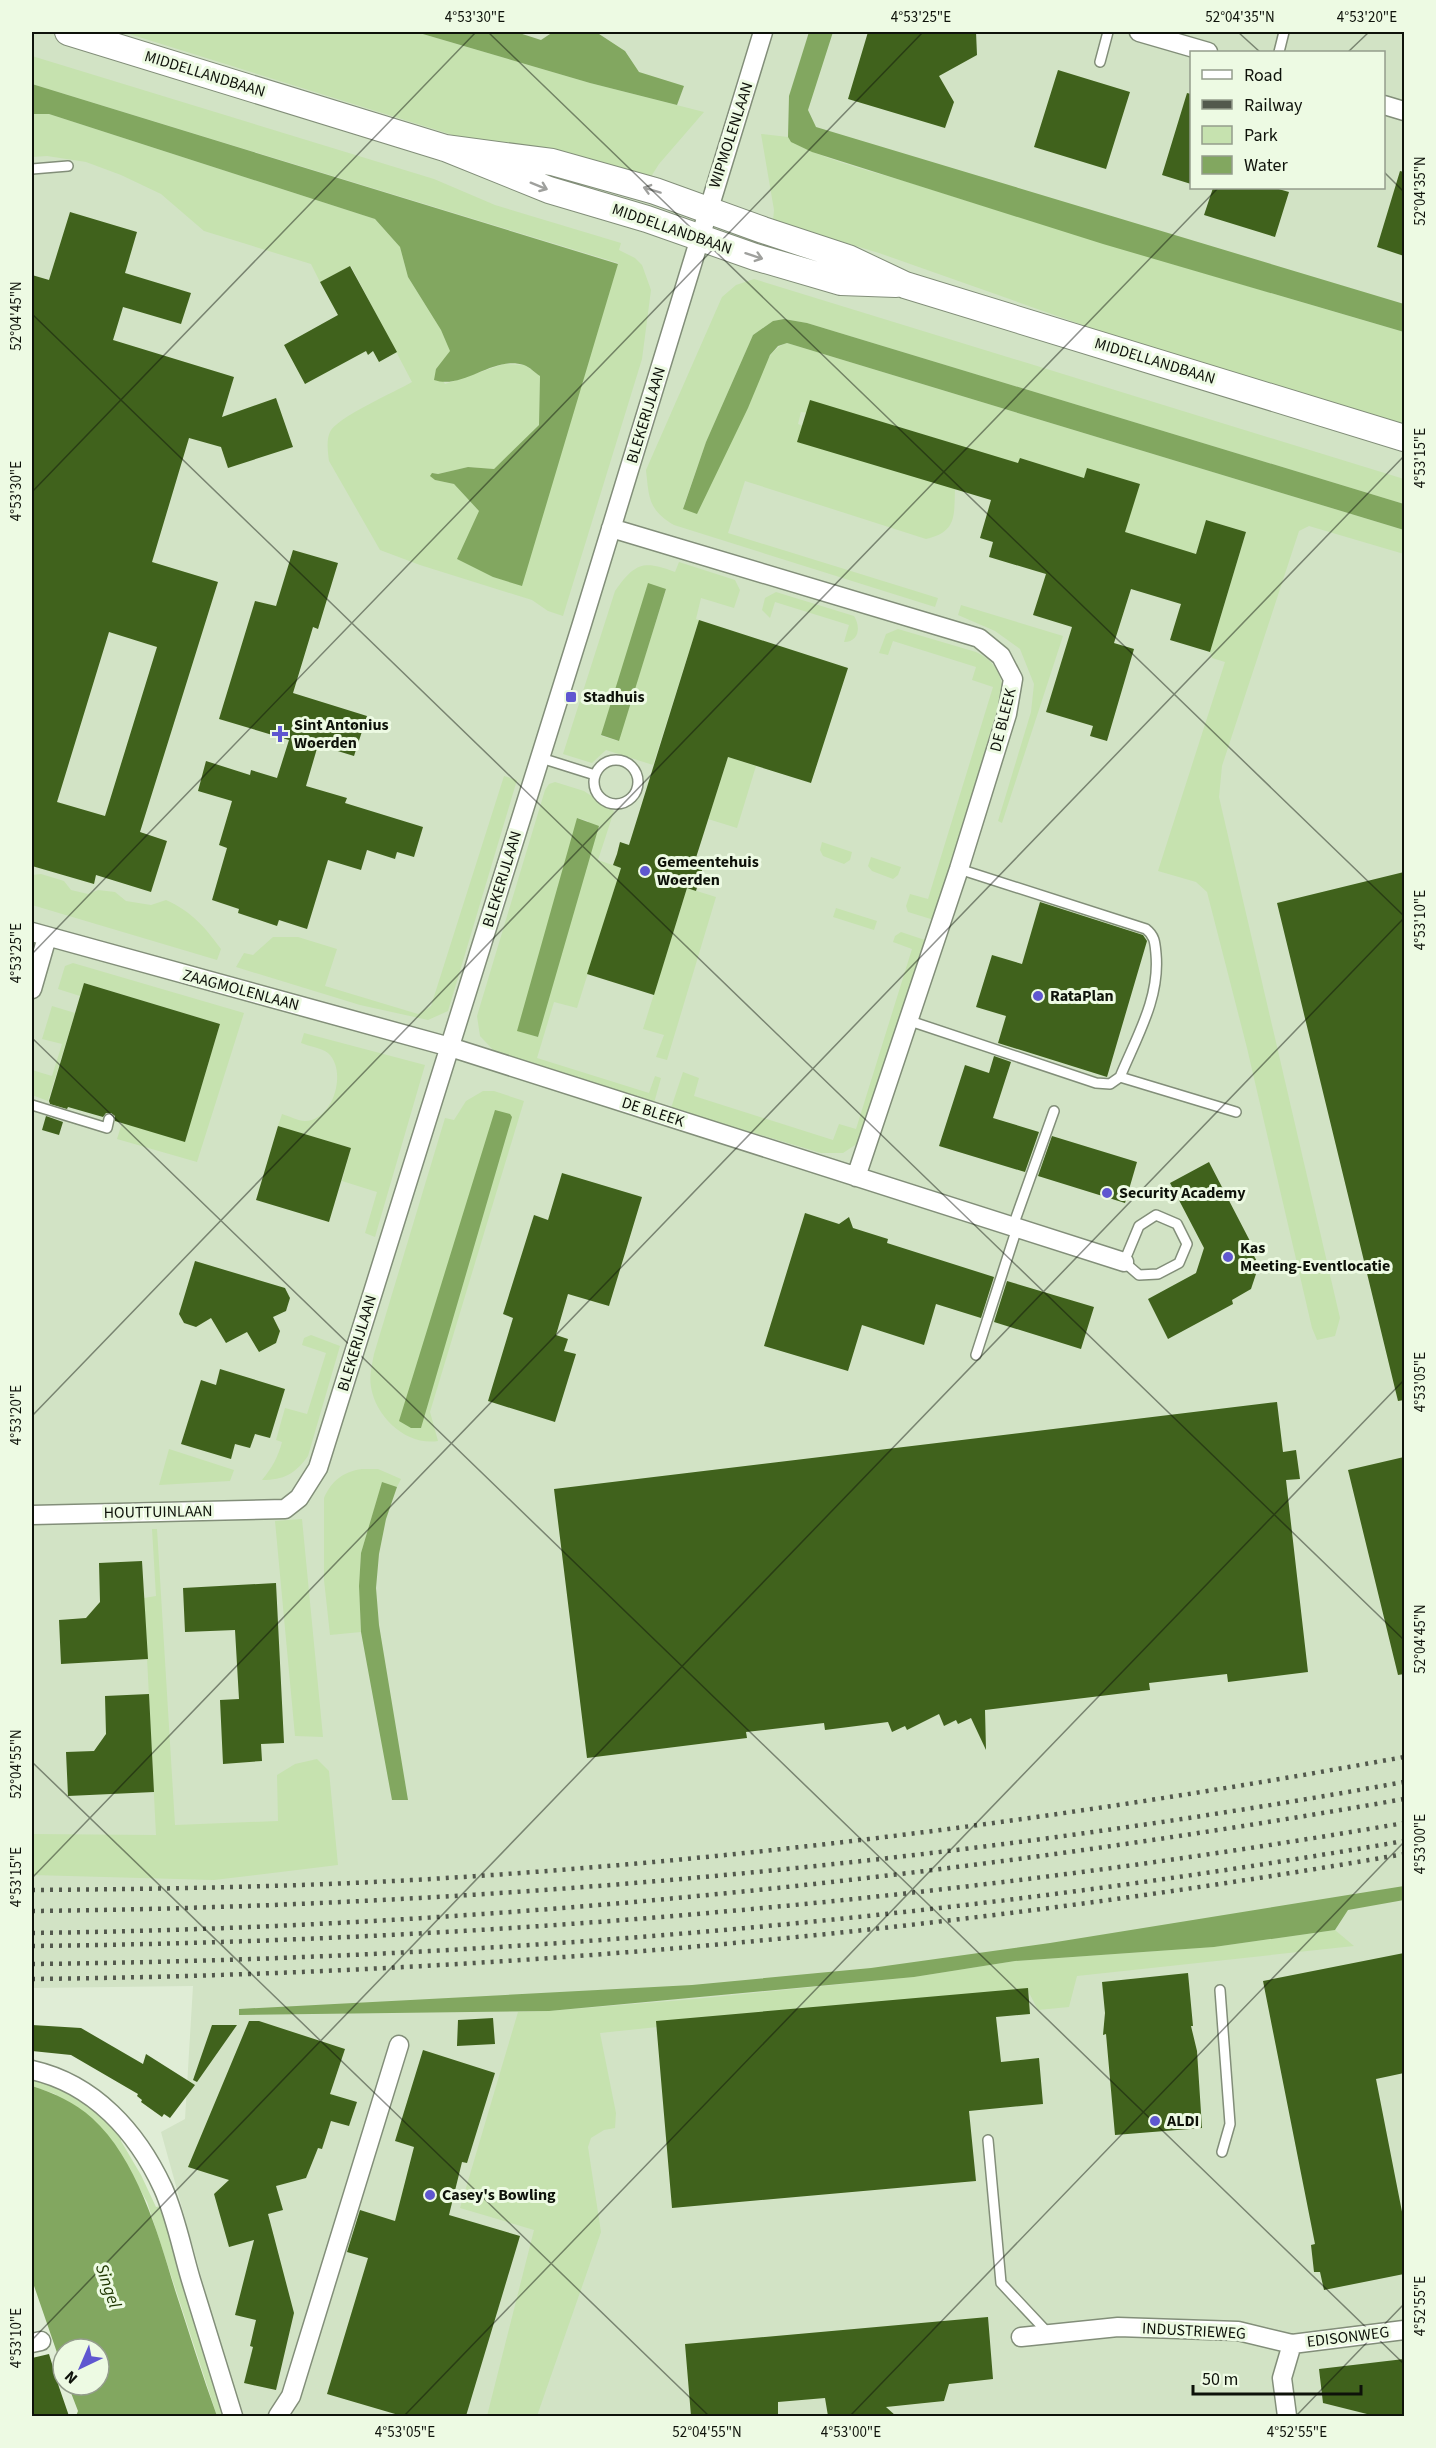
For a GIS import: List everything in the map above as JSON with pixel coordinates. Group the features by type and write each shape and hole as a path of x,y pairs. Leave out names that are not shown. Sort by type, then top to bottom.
{"main road":[{"name":"MIDDELLANDBAAN","path":"68,32 445,148 549,190 647,219 755,257 841,282 905,285"},
{"name":"MIDDELLANDBAAN","path":"445,148 552,162 655,191 849,258 905,285 1404,438"}],"street":[{"name":"WIPMOLENLAAN","path":"698,238 763,32"},
{"path":"1139,32 1171,36 1206,51"},
{"path":"1385,106 1404,111"},
{"name":"BLEKERIJLAAN","path":"285,1509 299,1498 318,1468 541,758 698,238"},
{"name":"DE BLEEK","path":"611,528 979,638 1001,656 1013,679 1007,714 856,1177"},
{"path":"32,989 39,934"},
{"name":"ZAAGMOLENLAAN","path":"39,934 450,1047"},
{"name":"DE BLEEK","path":"450,1047 1124,1262"},
{"name":"HOUTTUINLAAN","path":"32,1515 285,1509"},
{"path":"278,2416 291,2396 399,2045"},
{"path":"32,2070 49,2074 89,2095 122,2122 144,2151 164,2190 233,2416"},
{"name":"INDUSTRIEWEG","path":"1021,2337 1118,2327 1238,2331 1292,2344"},
{"name":"EDISONWEG","path":"1292,2344 1404,2330"},
{"path":"1287,2416 1282,2378 1292,2344"}],"lane":[{"path":"1100,62 1108,32"},
{"path":"1279,51 1284,32"},
{"path":"32,169 68,166"},
{"path":"541,758 595,775"},
{"path":"619,760 626,762 636,772 638,778 636,792 627,802 614,805 608,803 597,794 595,775 605,763 619,760"},
{"path":"907,1020 1096,1083 1110,1084 1120,1077 1153,1001 1157,971 1155,939 1152,933 1146,929 958,869"},
{"path":"1120,1077 1236,1112"},
{"path":"32,1105 107,1128 110,1119"},
{"path":"976,1356 1015,1227 1054,1111"},
{"path":"1124,1262 1139,1226 1156,1215 1177,1224 1187,1244 1179,1263 1158,1274 1139,1275 1135,1285"},
{"name":"DE BLEEK","path":"1124,1262 1139,1275"},
{"path":"1220,1989 1230,2124 1222,2152"},
{"path":"988,2140 1001,2283 1050,2334"}],"shaded area":[{"path":"32,32 1404,32 1404,2416 240,2416 161,2132 185,2119 193,1986 32,1988"}],"green space":[{"path":"123,32 416,32 590,83 704,112 659,164 647,183 488,146"},
{"path":"32,56 434,179 495,205 621,243 619,250 635,258 642,265 651,290 642,359 563,616 548,611 532,600 380,550 329,461 328,439 330,432 343,419 412,382 351,266 320,282 311,264 204,231 161,194 121,175 86,162 47,156 32,157 32,114 49,114 375,219 400,247 408,277 441,330 451,351 436,369 445,384 504,364 525,365 540,376 539,425 494,469 468,467 438,474 432,473 435,480 454,484 479,511 493,577 521,585 618,263 32,84"},
{"path":"761,134 788,137 806,149 858,168 1404,332 1404,425 1114,336 879,253 773,221 774,210"},
{"path":"754,279 1404,479 1404,504 807,323 784,319 773,321 753,335 706,442 683,508 741,420 752,399 762,370 772,353 787,343 1404,530 1404,554 1309,526 1299,531 1222,766 1219,797 1340,1318 1335,1336 1317,1340 1312,1328 1247,1048 1207,892 1196,882 1158,871 1225,662 1212,658 1210,652 1246,532 1206,520 1194,560 1173,547 1086,521 1090,508 1130,518 1085,485 1015,473 938,439 879,421 801,412 798,424 955,489 954,515 949,527 936,536 926,539 745,481 728,533 938,598 935,607 674,525 659,514 651,502 646,470 722,297 736,285"},
{"path":"679,562 735,580 740,590 734,608 701,598 696,619 699,620 653,765 606,750 592,763 563,754 615,591 628,575 640,566 655,566 675,572","holes":["649,584 666,590 618,741 601,736"]},
{"path":"776,592 854,616 858,625 856,637 844,642 849,625 775,602 770,618 762,610 765,598"},
{"path":"961,605 1063,636 1002,823 998,821 1031,712 1034,684 1020,649 995,631 958,615"},
{"path":"898,629 982,655 995,667 1003,691 934,920 908,912 906,906 910,894 928,899 993,687 972,680 976,667 893,641 888,655 879,653 886,634"},
{"path":"728,757 756,766 737,828 708,819"},
{"path":"504,776 517,780 448,1011 428,1020 360,1005 236,967 244,953 253,955 273,937 298,937 337,949 325,986 418,1014 431,1006"},
{"path":"555,782 584,791 614,811 598,860 621,868 577,1008 554,1002 537,1058 649,1093 655,1076 661,1078 654,1103 495,1052 480,1036 477,1016 545,790 549,784","holes":["578,818 588,821 538,1037 529,1034"]},
{"path":"822,842 852,852 850,860 844,864 823,856 820,850"},
{"path":"871,857 901,867 898,875 893,879 872,871 868,866"},
{"path":"41,874 64,881 71,890 88,894 98,890 115,892 126,901 151,905 166,900 197,920 209,933 221,949 217,960 32,905 32,875"},
{"path":"687,888 716,897 667,1060 656,1057 664,1035 643,1029"},
{"path":"836,908 877,921 874,930 833,917"},
{"path":"901,932 928,941 858,1143 843,1153 821,1153 671,1108 683,1072 699,1078 694,1096 833,1140 839,1124 856,1129 912,949 893,942 895,936"},
{"path":"73,963 244,1013 197,1162 117,1139 122,1123 185,1141 220,1024 84,983 80,996 58,989 65,966"},
{"path":"52,1006 75,1013 48,1101 32,1095 32,1070 52,1076 62,1044 42,1039"},
{"path":"304,1033 425,1065 375,1237 365,1233 377,1192 342,1181 351,1148 278,1126 282,1114 302,1121 315,1119 323,1113 335,1094 337,1071 334,1061 325,1051 301,1043"},
{"path":"483,1091 494,1091 524,1101 430,1412 438,1441 426,1441 404,1434 386,1419 374,1398 370,1383 372,1366 445,1118 454,1120 466,1101"},
{"path":"311,1335 340,1346 308,1456 288,1475 277,1479 262,1480 274,1462 282,1442 276,1440 285,1408 307,1414 326,1353 302,1345 304,1338"},
{"path":"169,1449 234,1470 230,1481 159,1485"},
{"path":"378,1469 401,1479 397,1487 382,1483 361,1553 359,1586 361,1632 330,1635 324,1580 324,1498 339,1478 349,1472"},
{"path":"302,1519 323,1737 295,1736 275,1521"},
{"path":"152,1529 157,1529 175,1825 278,1821 277,1775 295,1764 317,1759 329,1771 338,1865 214,1880 32,1875 32,1834 156,1835 144,1598 156,1596"},
{"path":"1335,1930 1354,1946 1077,1976 1069,2007 1038,2010 1027,1989 600,2033 616,2113 615,2128 604,2130 591,2138 588,2147 601,2232 537,2416 487,2416 534,2230 460,2208 518,2012 695,1999 914,1977 1015,1961 1214,1947"},
{"path":"32,2076 85,2100 122,2135 121,2141 156,2207 161,2206 227,2416 217,2416 147,2202 116,2147 55,2094 32,2086"}],"water":[{"path":"416,32 516,32 541,40 553,32 596,32 625,51 639,72 684,86 677,105 590,83"},
{"path":"809,32 833,32 808,110 816,127 1404,304 1404,332 1103,244 812,152 791,142 788,137 789,96"},
{"path":"32,84 618,264 522,586 493,577 457,559 479,511 454,484 435,480 430,476 432,473 438,474 468,467 494,469 539,425 540,376 524,365 512,363 456,380 445,382 434,380 436,369 450,351 441,330 408,277 400,247 375,219 49,114 32,114"},
{"path":"784,319 807,323 1404,504 1404,530 787,343 778,346 770,355 748,408 697,514 683,509 706,442 753,335 773,321"},
{"path":"648,583 666,589 619,741 601,735"},
{"path":"577,818 599,826 538,1037 517,1031"},
{"path":"495,1110 510,1114 512,1117 421,1428 411,1428 399,1421"},
{"path":"382,1482 397,1487 386,1519 379,1554 376,1588 379,1625 408,1800 392,1800 361,1632 359,1586 361,1553"},
{"path":"1404,1886 1404,1900 1348,1910 1335,1930 1214,1947 1015,1961 914,1977 549,2011 239,2015 239,2009 692,1985 871,1968 1050,1943"},
{"name":"Singel","path":"32,2086 64,2099 92,2118 122,2154 134,2175 153,2221 217,2416 76,2416 78,2411 73,2397 111,2397 111,2337 52,2337 32,2280"}],"building":[{"path":"868,32 976,32 977,55 939,76 954,102 945,128 848,99"},
{"path":"1058,70 1130,92 1106,169 1034,147"},
{"path":"1187,93 1190,94 1190,184 1162,175"},
{"path":"1400,171 1404,172 1404,256 1377,247"},
{"path":"1213,189 1278,189 1289,192 1275,237 1204,215"},
{"path":"70,212 137,232 125,273 191,293 181,324 123,307 113,340 234,377 222,417 276,398 293,447 228,468 221,447 189,438 152,562 218,582 140,832 167,841 151,892 96,875 94,884 32,866 32,275 49,280","holes":["109,632 157,647 105,816 57,802"]},
{"path":"350,266 397,352 379,362 373,351 368,355 366,351 305,384 284,345 338,315 320,282"},
{"path":"810,400 1018,463 1020,458 1084,478 1087,468 1140,484 1125,532 1196,554 1206,520 1246,532 1210,652 1170,640 1181,604 1131,589 1114,643 1134,649 1107,741 1090,736 1093,726 1046,712 1072,627 1033,615 1046,574 989,557 993,542 980,538 991,500 797,442"},
{"path":"293,550 338,563 318,629 313,627 293,693 367,716 354,756 318,745 306,786 347,798 345,803 423,827 414,857 397,852 395,859 367,850 361,870 328,860 307,929 279,920 277,926 238,913 239,909 212,900 227,848 219,845 232,801 198,791 206,761 250,775 251,770 277,778 289,740 219,719 255,601 276,606"},
{"path":"699,620 848,668 811,783 728,757 694,864 703,867 696,891 687,888 654,995 587,974 621,868 613,865 620,842 629,845"},
{"path":"1404,872 1404,1400 1398,1401 1277,903"},
{"path":"1040,902 1143,935 1147,941 1107,1077 998,1043 1006,1016 976,1007 992,955 1022,964"},
{"path":"84,983 220,1024 185,1142 115,1121 115,1116 111,1113 106,1113 103,1117 50,1104"},
{"path":"994,1056 1011,1062 993,1118 1039,1132 1025,1172 939,1146 965,1065 989,1073"},
{"path":"46,1116 63,1122 59,1135 42,1130"},
{"path":"278,1126 351,1148 329,1222 256,1200"},
{"path":"1052,1136 1137,1162 1125,1203 1038,1176"},
{"name":"Kas Meeting-Eventlocatie","path":"1209,1162 1251,1243 1248,1245 1259,1265 1251,1289 1232,1300 1233,1304 1168,1339 1148,1299 1196,1273 1204,1248 1170,1183"},
{"path":"562,1173 642,1197 609,1306 568,1294 556,1335 568,1339 564,1351 576,1354 555,1422 488,1401 513,1318 503,1314 534,1215 548,1220"},
{"path":"805,1213 839,1224 849,1217 853,1228 888,1239 887,1243 994,1277 981,1318 936,1304 924,1345 862,1325 848,1371 764,1346"},
{"path":"195,1261 285,1288 290,1298 286,1311 273,1317 280,1331 276,1343 259,1352 247,1332 226,1343 211,1318 196,1327 184,1323 179,1314"},
{"path":"1007,1281 1094,1307 1081,1349 994,1322"},
{"path":"220,1369 285,1389 270,1438 255,1434 250,1448 235,1444 231,1459 181,1444 201,1380 216,1385"},
{"path":"1277,1402 1283,1452 1296,1450 1300,1479 1286,1480 1308,1672 1228,1682 1227,1674 1149,1683 1150,1690 985,1710 986,1750 971,1718 958,1724 956,1720 944,1726 939,1714 907,1730 905,1726 892,1732 888,1722 825,1730 824,1723 746,1732 747,1738 587,1758 554,1489"},
{"path":"1404,1457 1404,1674 1398,1675 1348,1470"},
{"path":"142,1561 148,1659 61,1664 59,1620 86,1618 100,1602 99,1563"},
{"path":"276,1583 284,1743 261,1744 262,1761 223,1764 220,1700 239,1699 235,1630 185,1632 183,1588"},
{"path":"149,1694 154,1792 68,1796 66,1752 94,1751 106,1734 105,1696"},
{"path":"1404,1953 1404,2073 1376,2079 1404,2222 1404,2274 1324,2290 1320,2272 1314,2272 1311,2245 1315,2244 1263,1981"},
{"path":"1188,1973 1193,2026 1191,2026 1197,2051 1202,2128 1115,2135 1106,2034 1103,2035 1105,2013 1102,1982"},
{"path":"1028,1988 1030,2014 996,2017 1001,2062 1039,2058 1043,2104 969,2111 976,2181 672,2208 656,2021"},
{"path":"493,2018 495,2044 457,2046 458,2020"},
{"path":"249,2021 259,2021 345,2049 330,2094 357,2102 349,2126 331,2121 322,2149 318,2148 306,2178 276,2186 283,2210 268,2214 294,2313 276,2390 244,2383 253,2347 250,2346 256,2320 235,2315 254,2240 229,2247 214,2194 229,2180 188,2167"},
{"path":"32,2025 81,2028 143,2064 146,2054 195,2085 170,2118 164,2114 162,2117 141,2102 138,2094 71,2055 32,2051"},
{"path":"212,2025 237,2025 197,2082 193,2080"},
{"path":"423,2050 495,2073 467,2163 462,2162 449,2215 520,2236 466,2416 402,2416 327,2394 368,2258 347,2252 360,2210 395,2221 414,2147 395,2141"},
{"path":"988,2317 993,2379 949,2384 944,2401 886,2407 896,2416 828,2416 825,2398 778,2402 778,2416 691,2416 685,2344"},
{"path":"49,2354 51,2397 62,2397 69,2416 32,2416 32,2358"},
{"path":"1404,2359 1404,2416 1375,2416 1323,2403 1319,2369"}],"railway":[{"path":"32,1890 222,1887 413,1880 537,1872 786,1849 1158,1799 1404,1757"},
{"path":"32,1911 377,1900 549,1890 721,1875 893,1858 1064,1836 1234,1811 1404,1782"},
{"path":"32,1933 204,1929 377,1921 721,1894 1063,1853 1404,1799"},
{"path":"32,1946 377,1936 721,1912 892,1895 1063,1874 1404,1823"},
{"path":"32,1964 204,1961 377,1954 549,1944 721,1930 1063,1893 1234,1869 1404,1841"},
{"path":"32,1979 377,1968 549,1958 721,1944 892,1927 1063,1906 1234,1882 1404,1854"}],"place":[{"name":"Stadhuis","path":"571,697"},
{"name":"Sint Antonius Woerden","path":"280,734"},
{"name":"Gemeentehuis Woerden","path":"645,871"},
{"name":"RataPlan","path":"1038,996"},
{"name":"Security Academy","path":"1107,1193"},
{"name":"Kas Meeting-Eventlocatie","path":"1228,1257"},
{"name":"ALDI","path":"1155,2121"},
{"name":"Casey's Bowling","path":"430,2195"}]}
